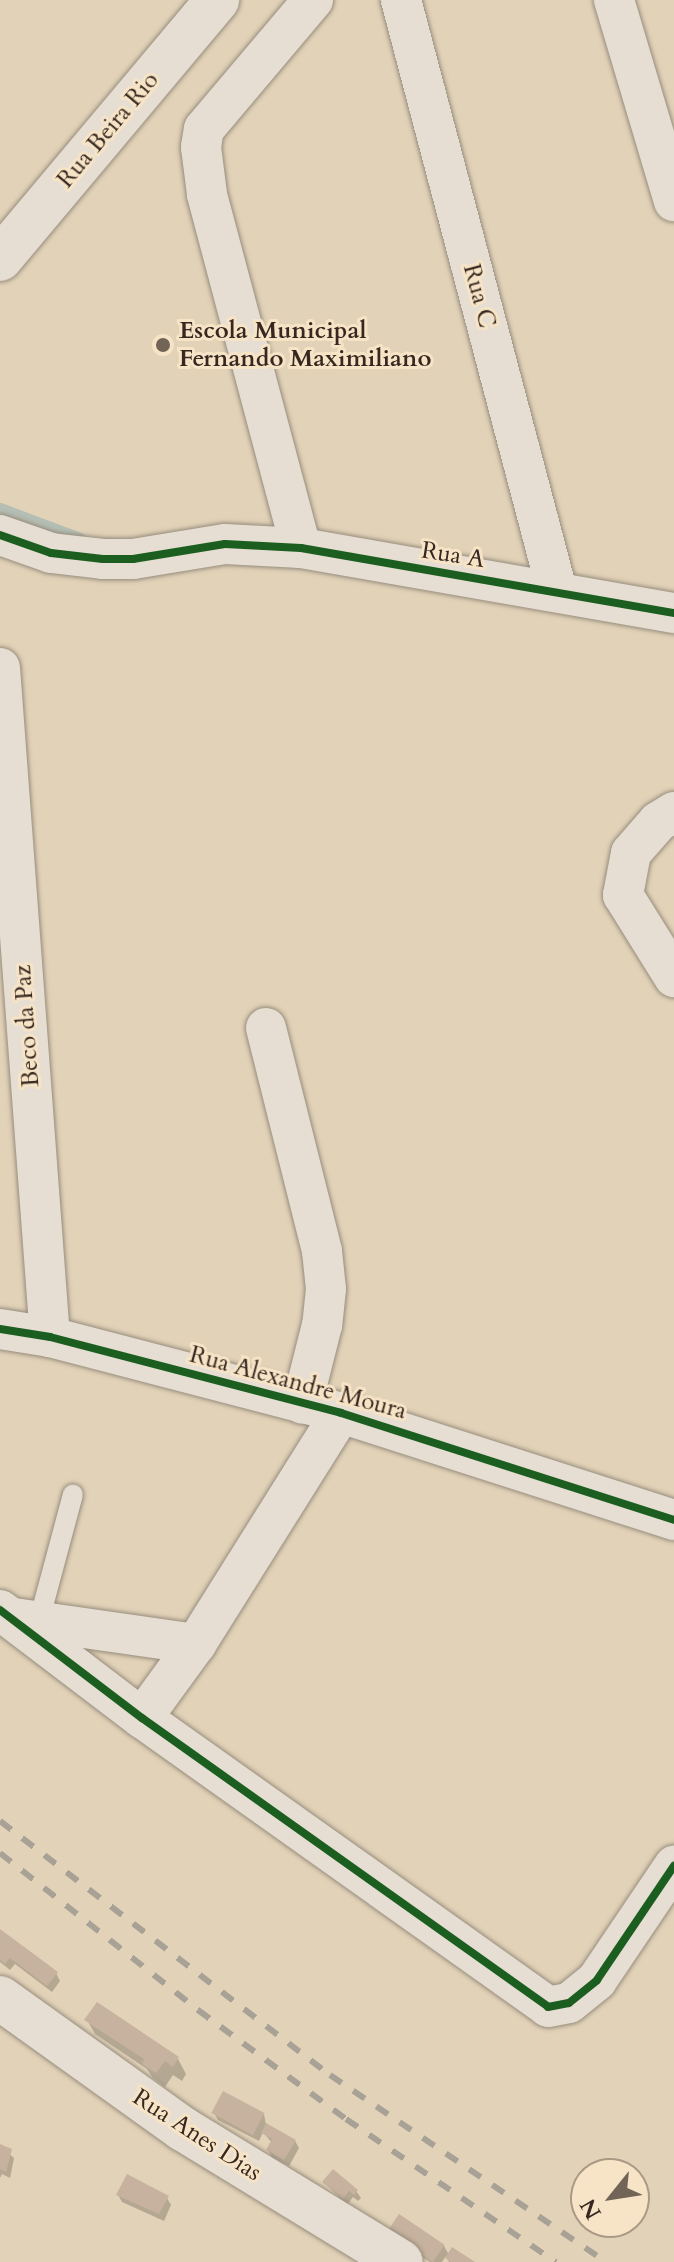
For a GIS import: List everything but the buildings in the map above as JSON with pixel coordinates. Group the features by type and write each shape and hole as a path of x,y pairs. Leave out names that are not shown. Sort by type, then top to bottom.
{"street":[{"name":"Rua Beira Rio","path":"0,259 217,0"},
{"path":"301,548 268,414 207,194 201,147 204,129 313,0"},
{"name":"Rua C","path":"401,0 557,591"},
{"path":"614,0 674,201"},
{"name":"Rua A","path":"0,535 51,553 103,559 133,559 225,544 301,548 674,613"},
{"name":"Beco da Paz","path":"0,668 50,1337"},
{"path":"666,817 631,853 623,895 674,977"},
{"path":"266,1028 322,1251 326,1289 322,1325 302,1404"},
{"name":"Rua Alexandre Moura","path":"0,1329 50,1337 341,1413 674,1520"},
{"path":"142,1718 196,1644 341,1413"},
{"path":"17,1616 196,1644"},
{"path":"17,1616 142,1718 548,2007 569,2003 597,1980 674,1866"},
{"name":"Rua Anes Dias","path":"0,1998 183,2129 401,2262"}],"lane":[{"path":"17,1616 73,1494"}],"waterway":[{"path":"0,508 80,538"}],"railway":[{"path":"0,1821 330,2075 606,2262"},
{"path":"0,1853 198,2010 346,2119 556,2262"}],"cycle path":[{"path":"0,535 51,553 103,559 133,559 225,544 301,548 674,613"},
{"path":"0,1329 50,1337 341,1413 674,1520"},
{"path":"0,1610 142,1718 548,2007 569,2003 597,1980 674,1866"}],"place":[{"name":"Escola Municipal Fernando Maximiliano","path":"163,345"}]}
